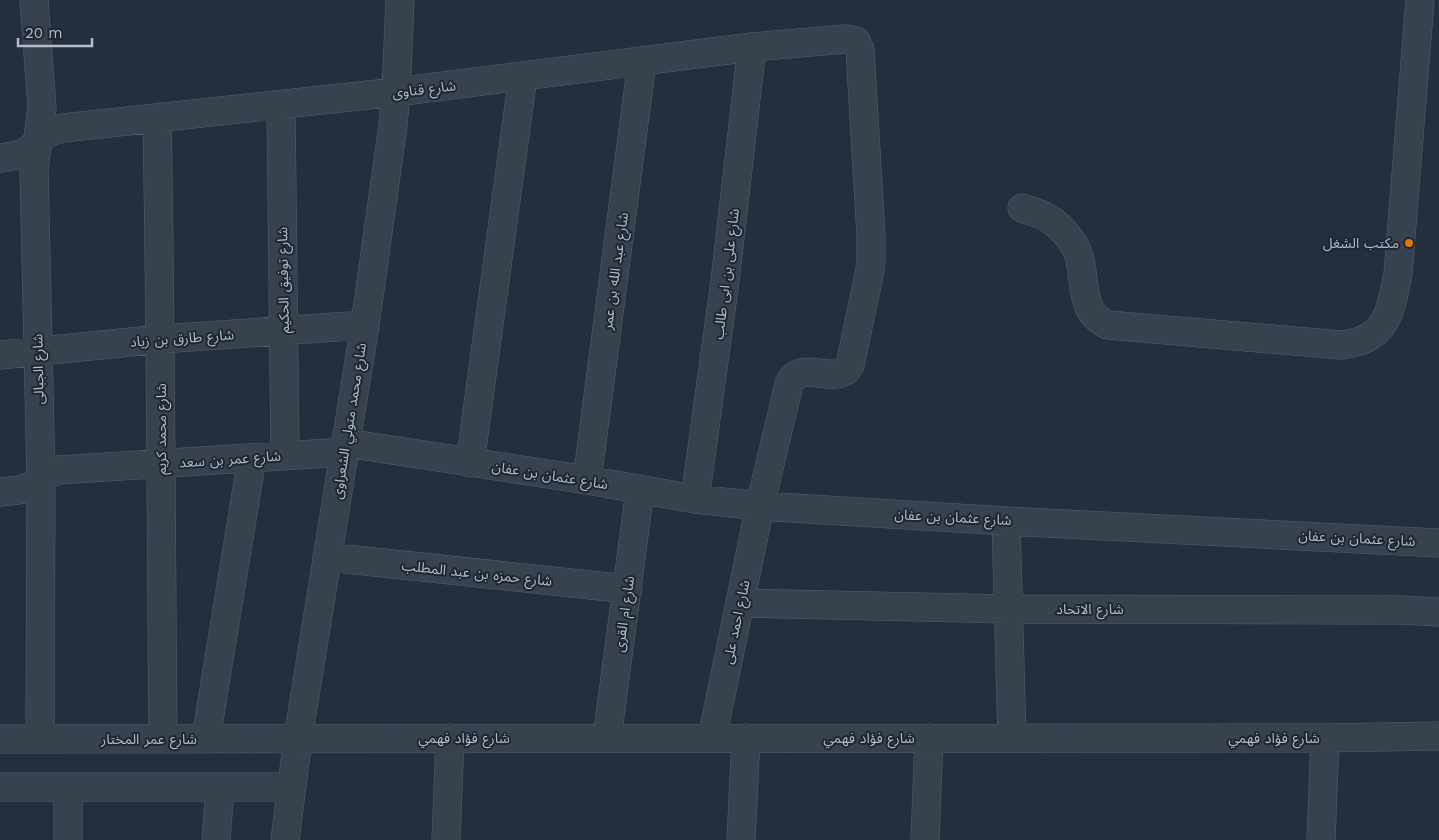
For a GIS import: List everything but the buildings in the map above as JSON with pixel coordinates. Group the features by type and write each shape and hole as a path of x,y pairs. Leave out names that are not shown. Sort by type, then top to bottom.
{"street":[{"name":"شارع الجبالى","path":"34,0 42,108 34,170 41,479 40,739"},
{"name":"شارع محمد متولي الشعراوى","path":"285,840 298,738 365,325 393,125 400,0"},
{"path":"1022,208 1050,219 1061,228 1074,245 1080,258 1087,306 1099,320 1108,325 1341,345 1353,344 1364,340 1375,333 1389,314 1398,274 1420,0"},
{"name":"شارع قناوى","path":"0,158 22,153 32,147 39,139 54,130 63,128 396,92 752,47 846,38 856,41"},
{"name":"شارع احمد على","path":"712,738 760,506 792,379 803,372 835,375 846,371 850,365 867,284 871,249 860,50 856,41"},
{"name":"شارع على بن ابى طالب","path":"694,499 726,282 752,47"},
{"name":"شارع عبد الله بن عمر","path":"587,480 642,62"},
{"path":"470,463 523,76"},
{"name":"شارع توفيق الحكيم","path":"281,105 285,456"},
{"name":"شارع محمد كريم","path":"157,118 161,339 160,463 163,739"},
{"name":"شارع طارق بن زياد","path":"0,355 161,339 365,325"},
{"name":"شارع عثمان بن عفان","path":"346,447 587,480 694,499 760,506 1006,521 1439,543"},
{"name":"شارع عمر بن سعد","path":"0,492 26,489 49,473 58,470 285,456 346,447"},
{"path":"206,738 252,458"},
{"name":"شارع ام القرى","path":"607,738 640,490"},
{"path":"1006,521 1012,738"},
{"name":"شارع حمزه بن عبد المطلب","path":"327,557 628,589"},
{"name":"شارع الاتحاد","path":"740,603 1008,609 1401,610 1439,612"},
{"name":"شارع فؤاد فهمي","path":"298,738 1325,738 1439,736"},
{"name":"شارع عمر المختار","path":"0,739 298,738"},
{"path":"446,840 450,738"},
{"path":"741,840 746,738"},
{"path":"925,840 929,738"},
{"path":"1321,840 1325,738"},
{"path":"0,787 291,786"},
{"path":"68,787 68,840"},
{"path":"216,840 220,787"}],"place":[{"name":"مكتب الشغل","path":"1409,243"}]}
